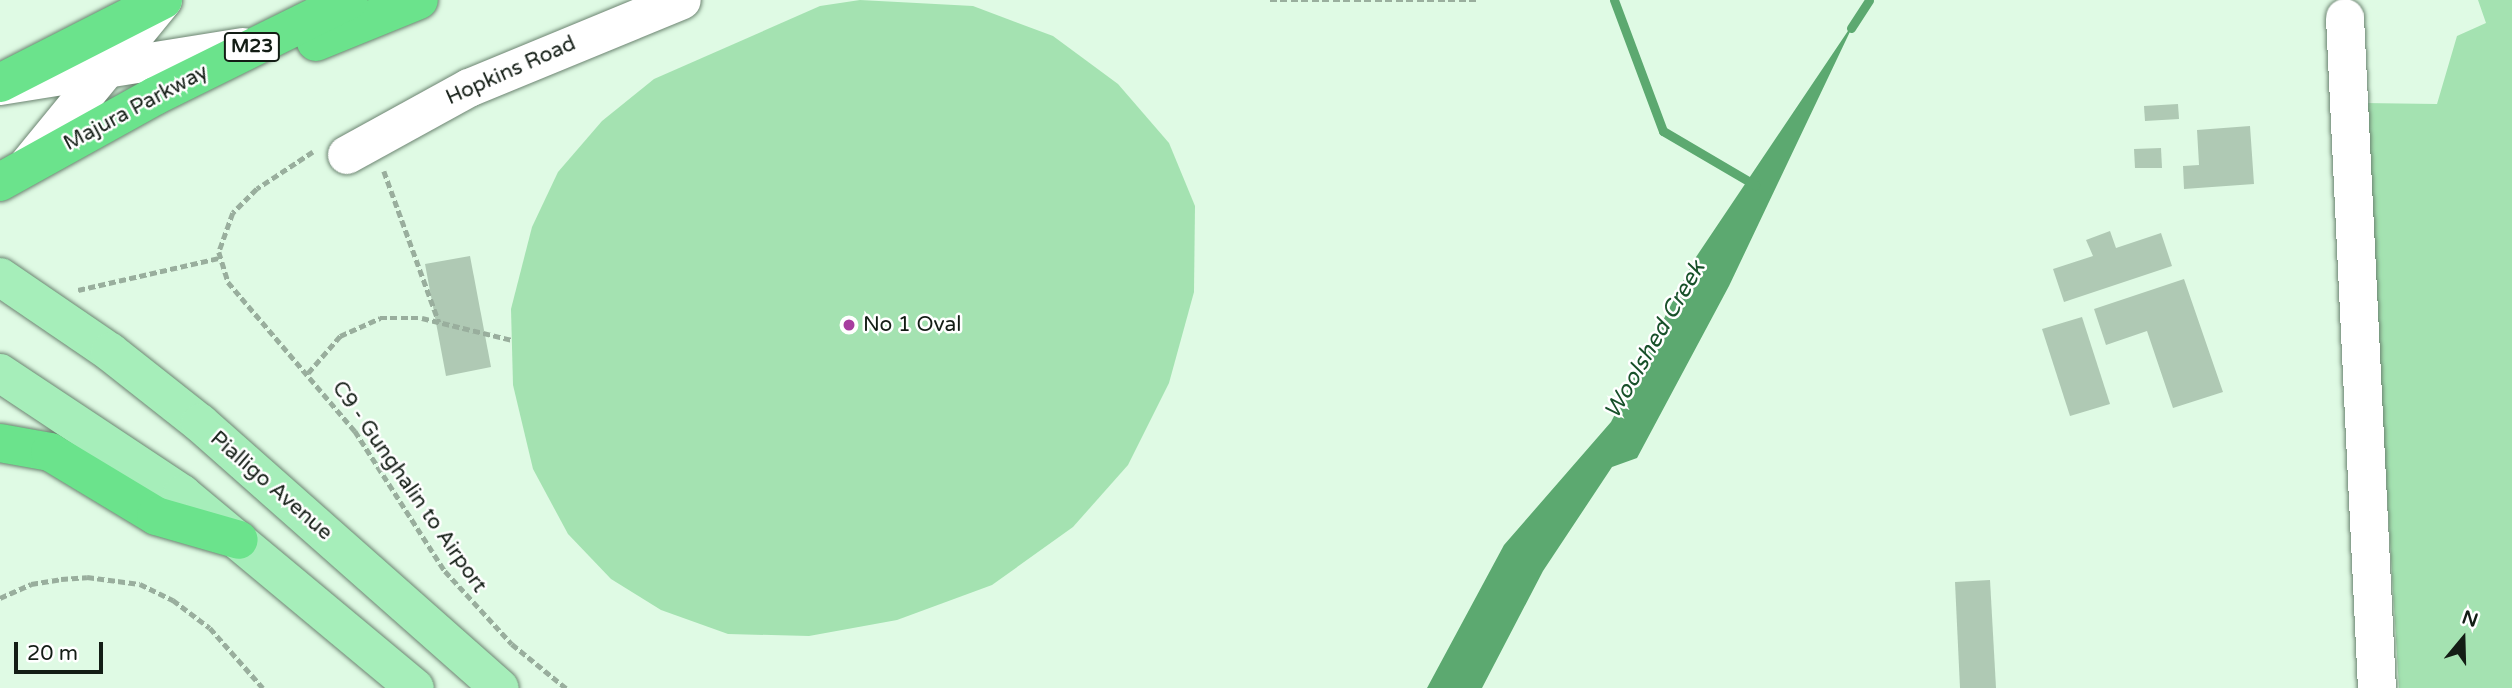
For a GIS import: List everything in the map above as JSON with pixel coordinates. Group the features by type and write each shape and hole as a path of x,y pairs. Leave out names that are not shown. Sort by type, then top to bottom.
{"highway":[{"path":"0,85 163,0"},
{"name":"Majura Parkway","path":"14,173 155,96 349,0"},
{"path":"155,96 261,64 419,0"},
{"path":"0,443 50,452 156,516 239,540"}],"main road":[{"name":"Pialligo Avenue","path":"0,277 32,297 200,423 500,688"},
{"path":"14,381 135,460 239,540 415,688"}],"street":[{"path":"14,173 104,72 163,0"},
{"name":"Hopkins Road","path":"346,148 522,64 682,0"},
{"path":"2345,18 2377,688"},
{"path":"0,85 104,72 256,44"}],"path":[{"path":"1270,0 1476,0"},
{"path":"32,297 122,282 219,258 222,237 240,205 346,148 439,322"},
{"name":"C9 - Gunghalin to Airport","path":"219,258 232,290 308,373 355,431 445,571 503,635 566,688"},
{"path":"308,373 340,336 361,323 397,316 439,322 512,340"},
{"path":"0,598 31,583 61,579 87,577 140,584 173,600 210,628 263,688"}],"shaded area":[{"name":"No 1 Oval","path":"860,0 973,6 1053,36 1118,84 1169,143 1195,206 1194,292 1169,383 1128,465 1073,527 992,585 897,620 809,636 728,634 661,610 611,579 568,534 533,469 513,385 511,309 532,227 558,172 602,121 654,79 820,6"},
{"path":"2478,0 2512,0 2512,688 2399,688 2363,103 2437,104 2457,36 2486,23"}],"water":[{"path":"1856,19 1729,286 1637,458 1612,467 1543,571 1482,688 1427,688 1504,545 1611,422 1694,260"}],"building":[{"path":"2178,104 2179,119 2145,121 2144,106"},
{"path":"2250,126 2254,184 2184,189 2183,166 2199,165 2197,130"},
{"path":"2161,148 2162,168 2135,168 2134,149"},
{"path":"2110,231 2116,248 2161,233 2172,266 2064,302 2053,269 2093,256 2086,240"},
{"path":"470,256 491,367 446,376 425,264"},
{"path":"2184,279 2223,392 2173,408 2147,331 2106,345 2094,309"},
{"path":"2082,317 2110,404 2070,416 2042,329"},
{"path":"1990,580 1996,688 1960,688 1955,582"}],"waterway":[{"path":"1614,0 1663,131 1755,185"},
{"name":"Woolshed Creek","path":"1851,28 1869,0"}],"place":[{"name":"No 1 Oval","path":"849,325"}]}
